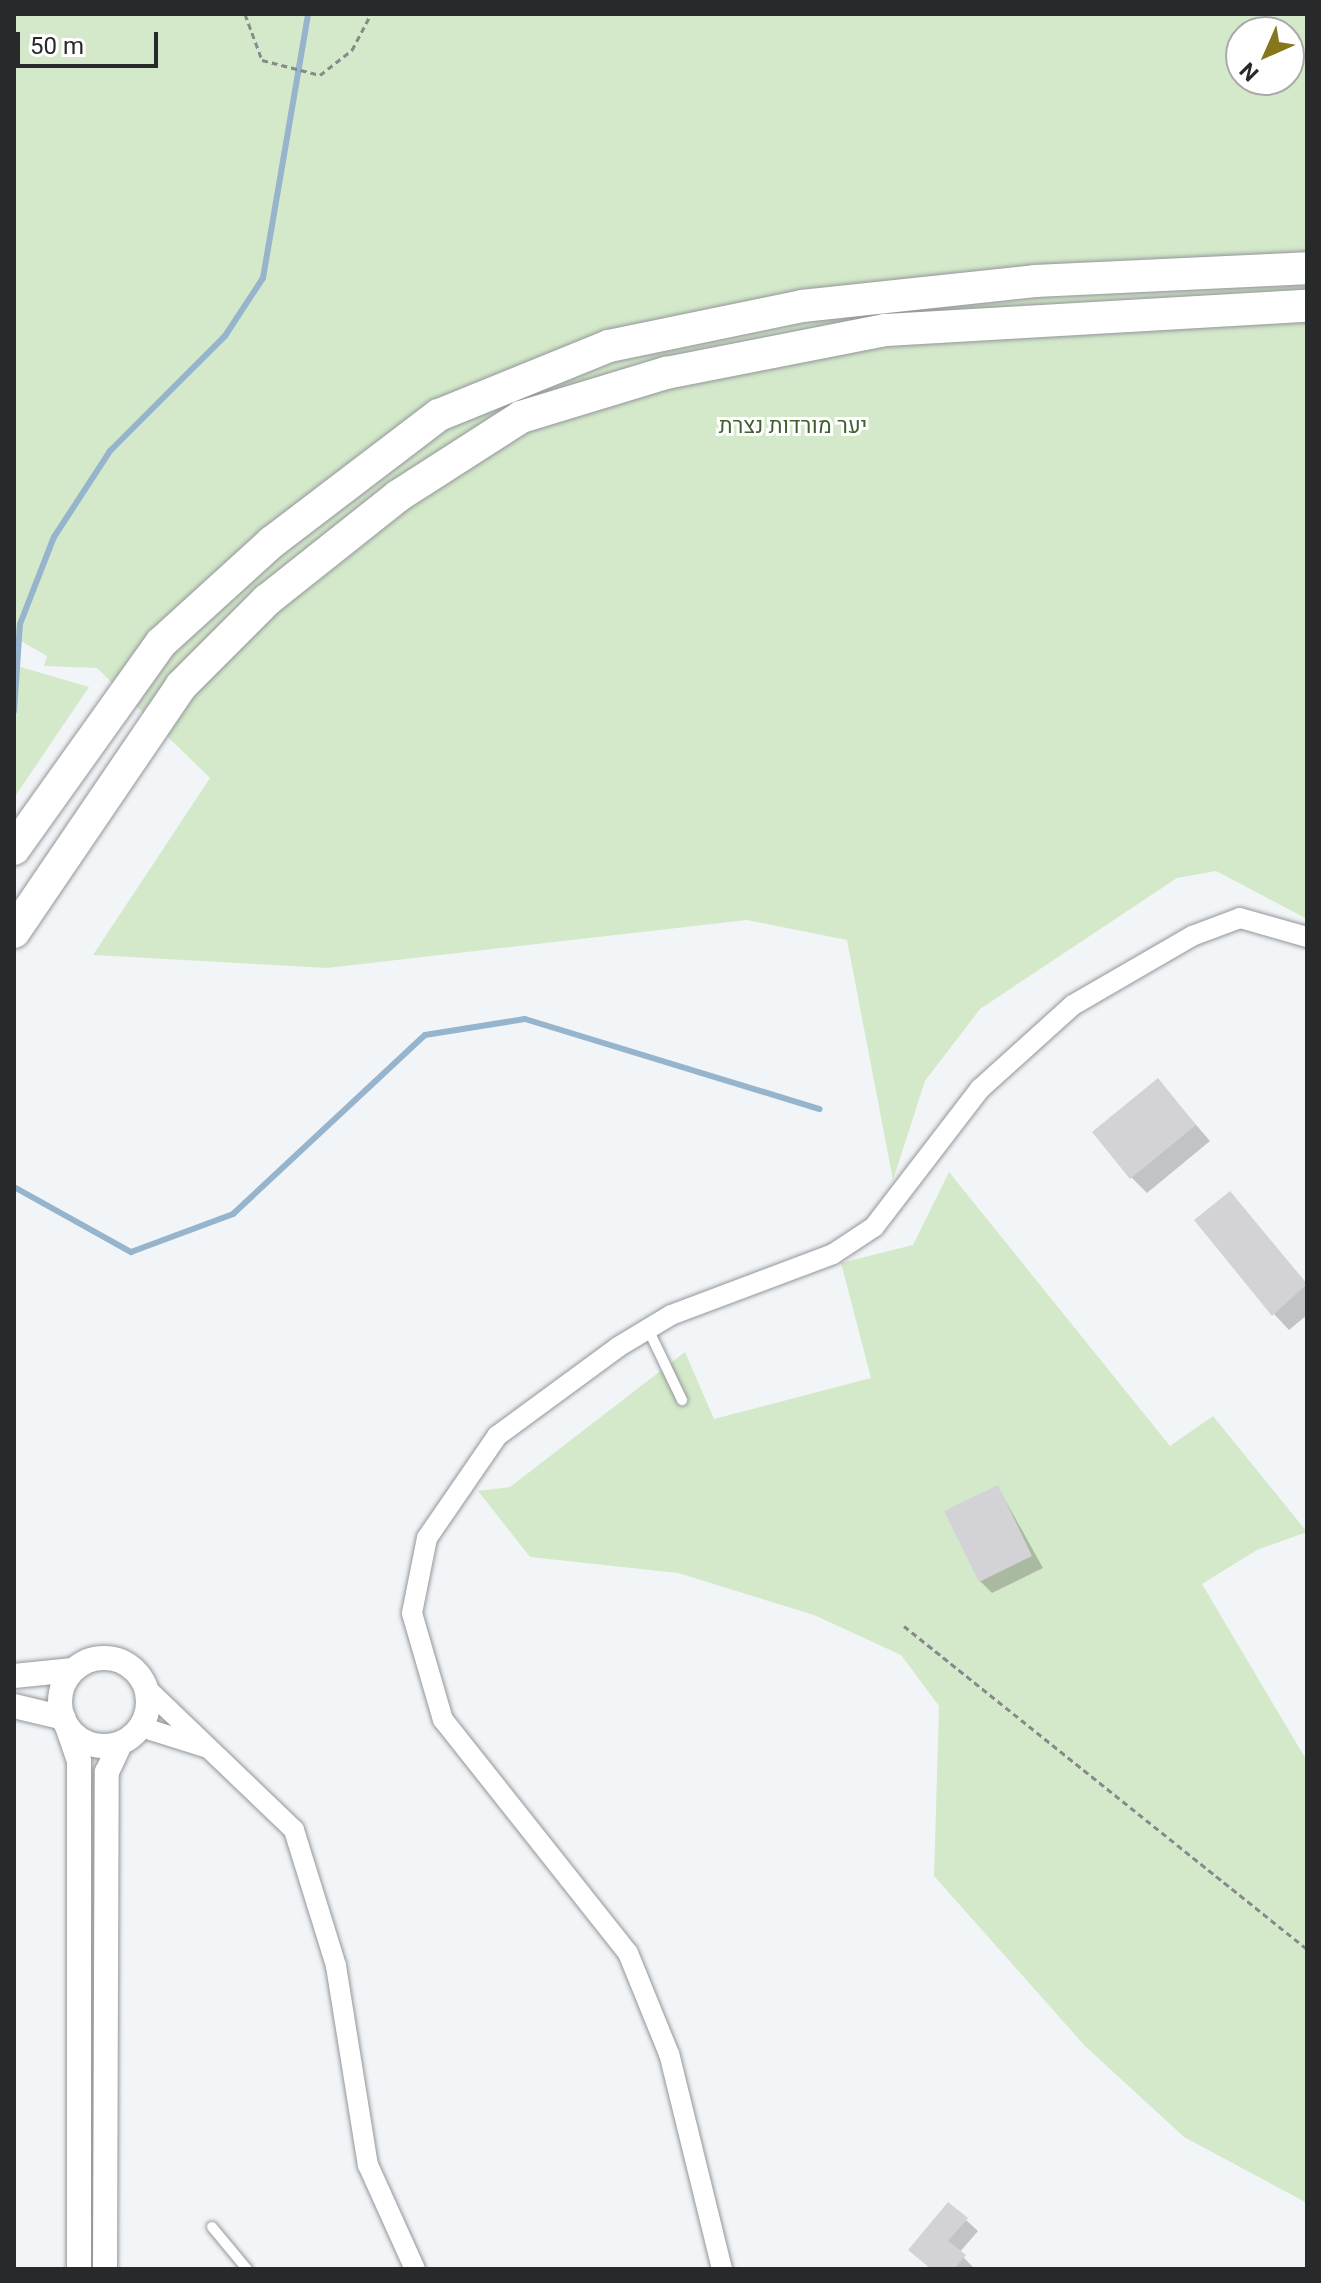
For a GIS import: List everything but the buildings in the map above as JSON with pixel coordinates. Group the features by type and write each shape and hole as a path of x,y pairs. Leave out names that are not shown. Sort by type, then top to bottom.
{"highway":[{"path":"14,849 161,643 272,542 439,415 609,346 802,306 1035,281 1307,268"},
{"path":"14,932 181,686 267,600 398,496 521,417 666,373 885,330 1307,306"}],"street":[{"path":"722,2269 652,2001 628,1953 443,1720 412,1613 427,1538 497,1436 648,1329 809,1265 874,1227 980,1089 1031,1037 1106,983 1240,918 1307,937"},
{"path":"14,1676 73,1670 114,1659 220,1752 294,1830 315,1885 368,2165 415,2269"},
{"path":"73,1670 60,1696 65,1722 79,1760 79,2269"},
{"path":"105,2269 107,1772 120,1744 141,1727 146,1688"},
{"path":"14,1706 65,1722 91,1744 120,1744"},
{"path":"141,1727 220,1752"}],"lane":[{"path":"648,1329 682,1400"},
{"path":"212,2227 247,2269"}],"path":[{"path":"245,14 262,60 320,75 352,50 371,14"},
{"path":"904,1626 1307,1949"}],"green space":[{"name":"יער מורדות נצרת","path":"14,14 1307,14 1307,919 1216,871 1177,878 980,1009 925,1081 893,1180 847,940 747,920 327,968 93,955 210,778 97,668 44,666 47,656 14,637"},
{"path":"14,665 89,687 14,798"},
{"path":"949,1172 1170,1446 1213,1416 1307,1532 1257,1550 1202,1584 1307,1761 1307,2203 1184,2137 1085,2046 934,1876 939,1706 901,1655 814,1615 678,1573 530,1557 478,1491 510,1487 685,1352 714,1419 871,1378 841,1263 913,1245"}],"waterway":[{"path":"14,711 20,624 54,537 110,451 225,336 263,278 308,14"},
{"path":"14,1187 131,1252 233,1214 425,1035 525,1019 820,1109"}]}
